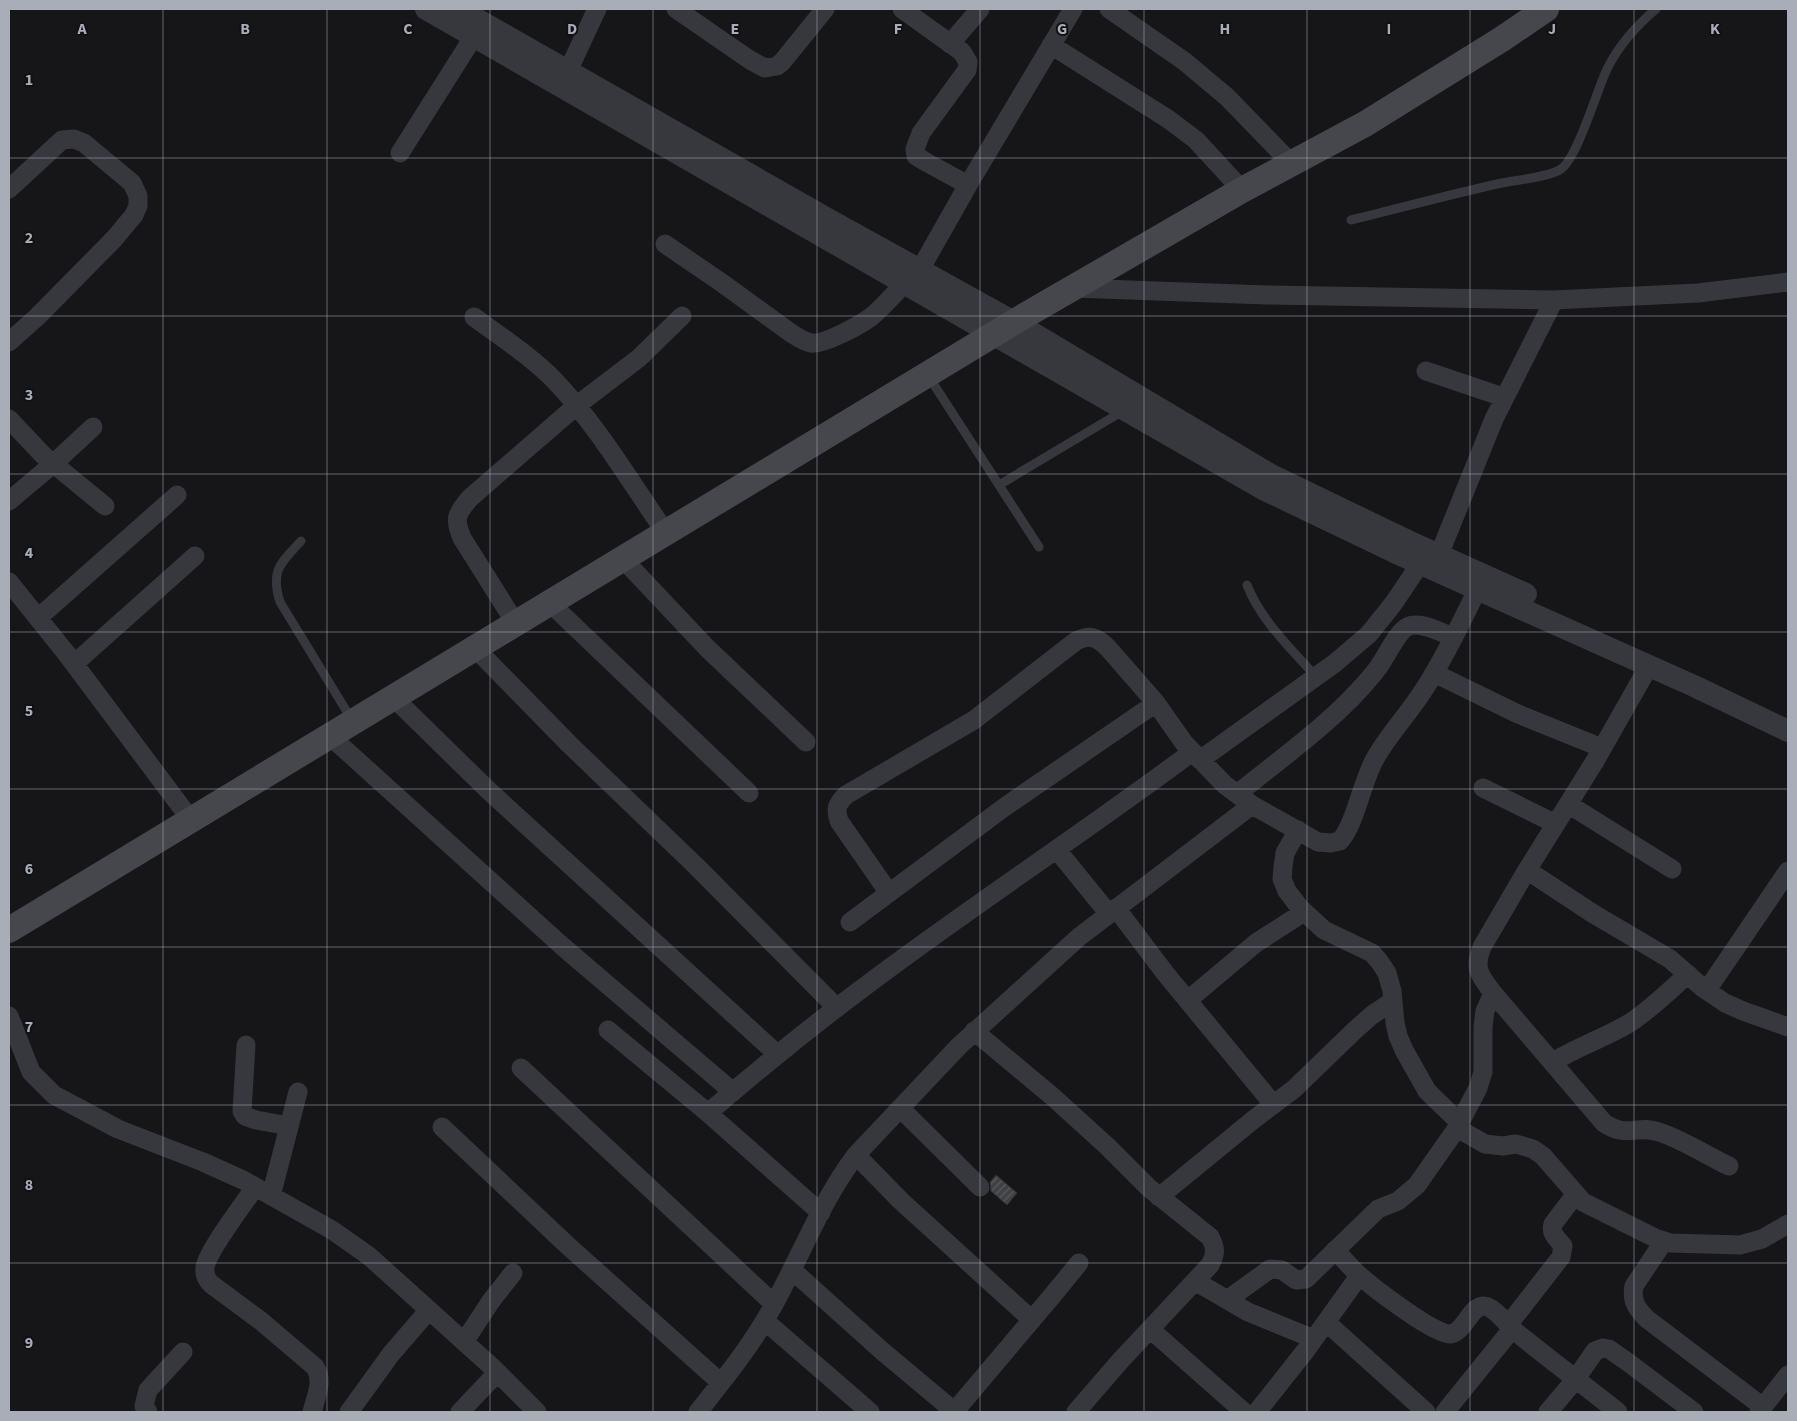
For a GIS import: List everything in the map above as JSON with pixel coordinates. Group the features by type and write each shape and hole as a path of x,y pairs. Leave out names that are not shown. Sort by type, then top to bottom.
{"main road":[{"path":"9,930 1004,329 1242,190 1365,124 1502,39 1546,9"}],"street":[{"path":"426,9 911,281 1004,329 1429,560 1477,590 1649,666 1788,731"},
{"path":"459,9 568,71 911,281"},
{"path":"568,71 597,9"},
{"path":"676,9 750,60 765,68 777,66 782,62 825,9"},
{"path":"902,9 962,52 968,62 966,70 921,134 915,149 916,156 968,184"},
{"path":"950,44 980,9"},
{"path":"665,244 801,340 819,343 833,339 869,319 911,281 1073,9"},
{"path":"1109,9 1184,60 1227,97 1292,164"},
{"path":"400,153 474,36"},
{"path":"1051,45 1168,119 1196,140 1242,190"},
{"path":"9,189 62,140 74,139 84,143 132,183 138,196 138,206 134,215 114,239 37,317 9,342"},
{"path":"1074,288 1268,295 1554,300 1698,293 1788,282"},
{"path":"708,1113 777,1054 891,967 1057,850 1316,677 1369,634 1429,560 1503,398 1554,300"},
{"path":"474,316 539,366 555,381 597,432 666,533"},
{"path":"516,624 462,538 457,525 457,515 470,498 576,406 638,358 682,316"},
{"path":"1004,329 1125,410 1263,489 1788,714"},
{"path":"1426,371 1503,398"},
{"path":"9,419 30,443 53,464 105,506"},
{"path":"9,501 93,427"},
{"path":"38,618 177,495"},
{"path":"74,664 195,556"},
{"path":"623,559 707,648 806,742"},
{"path":"9,582 74,664 191,820"},
{"path":"889,893 838,821 836,812 838,803 846,795 974,720 1076,641 1092,636 1100,640 1156,703 1184,744 1225,785 1318,842 1331,843 1340,841 1344,836 1367,775 1376,757 1434,673 1454,638 1477,590"},
{"path":"550,604 749,793"},
{"path":"698,1412 745,1352 770,1312 841,1174 856,1155 974,1031 1072,943 1245,799 1362,689 1389,653 1400,633 1407,627 1420,625 1454,638"},
{"path":"476,648 569,744 696,866 836,1008"},
{"path":"1649,666 1602,748 1527,870 1478,957 1478,971 1493,993 1604,1123 1614,1130 1625,1132 1638,1130 1658,1131 1729,1166"},
{"path":"1434,673 1518,714 1602,748"},
{"path":"394,698 488,790 777,1054"},
{"path":"850,922 1049,775 1156,703"},
{"path":"330,736 554,939 733,1092"},
{"path":"1483,788 1556,824"},
{"path":"1568,804 1672,869"},
{"path":"1298,830 1285,853 1282,879 1287,891 1304,912 1324,930 1372,953 1379,961 1387,972 1398,1036 1427,1091 1458,1125 1484,1144 1503,1146 1516,1144 1533,1149 1543,1156 1583,1202 1664,1241 1684,1244 1718,1243 1740,1245 1762,1239 1788,1224"},
{"path":"1057,850 1165,973 1274,1104"},
{"path":"1527,870 1592,913 1662,954 1725,1003 1788,1027"},
{"path":"1707,990 1788,871"},
{"path":"1188,1000 1256,943 1304,912"},
{"path":"1553,1062 1571,1051 1628,1024 1649,1009 1688,974"},
{"path":"1227,1300 1270,1269 1282,1270 1296,1280 1306,1279 1378,1209 1398,1201 1417,1185 1458,1125 1478,1088 1483,1072 1485,1011 1493,993"},
{"path":"1159,1197 1294,1089 1372,1015 1393,1001"},
{"path":"9,1016 31,1072 54,1095 118,1129 203,1162 263,1191 332,1230 369,1256 498,1373 537,1412"},
{"path":"608,1030 708,1113 821,1213"},
{"path":"974,1031 1060,1104 1159,1197 1210,1238 1216,1249 1215,1256 1210,1265 1076,1412"},
{"path":"246,1045 242,1110 245,1116 289,1126"},
{"path":"521,1068 870,1412"},
{"path":"298,1092 289,1126 263,1191 212,1250 205,1265 205,1274 206,1279 261,1321 315,1367 319,1373 319,1385 312,1412"},
{"path":"900,1108 980,1187"},
{"path":"442,1127 566,1244 721,1383"},
{"path":"856,1155 901,1200 1032,1320"},
{"path":"1445,1412 1562,1256 1563,1246 1552,1233 1552,1229 1575,1195"},
{"path":"1664,1241 1634,1286 1633,1294 1638,1309 1647,1319 1761,1410 1788,1375"},
{"path":"1335,1250 1359,1276 1435,1330 1444,1334 1458,1331 1472,1312 1480,1306 1490,1308 1510,1327 1575,1380 1618,1412"},
{"path":"792,1270 881,1350 955,1412 1079,1263"},
{"path":"464,1342 491,1301 513,1273"},
{"path":"1257,1412 1314,1339 1359,1276"},
{"path":"1195,1282 1248,1312 1314,1339"},
{"path":"349,1412 391,1354 429,1310"},
{"path":"1326,1322 1426,1412"},
{"path":"1150,1329 1244,1412"},
{"path":"1548,1412 1575,1380 1595,1351 1603,1348 1609,1349 1694,1412"},
{"path":"148,1412 144,1406 148,1390 183,1352"},
{"path":"460,1412 498,1373"}],"lane":[{"path":"1351,220 1551,173 1561,169 1571,157 1579,140 1609,65 1625,40 1656,9"},
{"path":"928,375 1039,547"},
{"path":"999,485 1125,410"},
{"path":"301,541 281,563 275,578 277,595 354,722"},
{"path":"1247,584 1252,598 1264,616 1316,677"}],"building":[{"path":"996,1175 1017,1193 1007,1205 991,1191 990,1182"}]}
